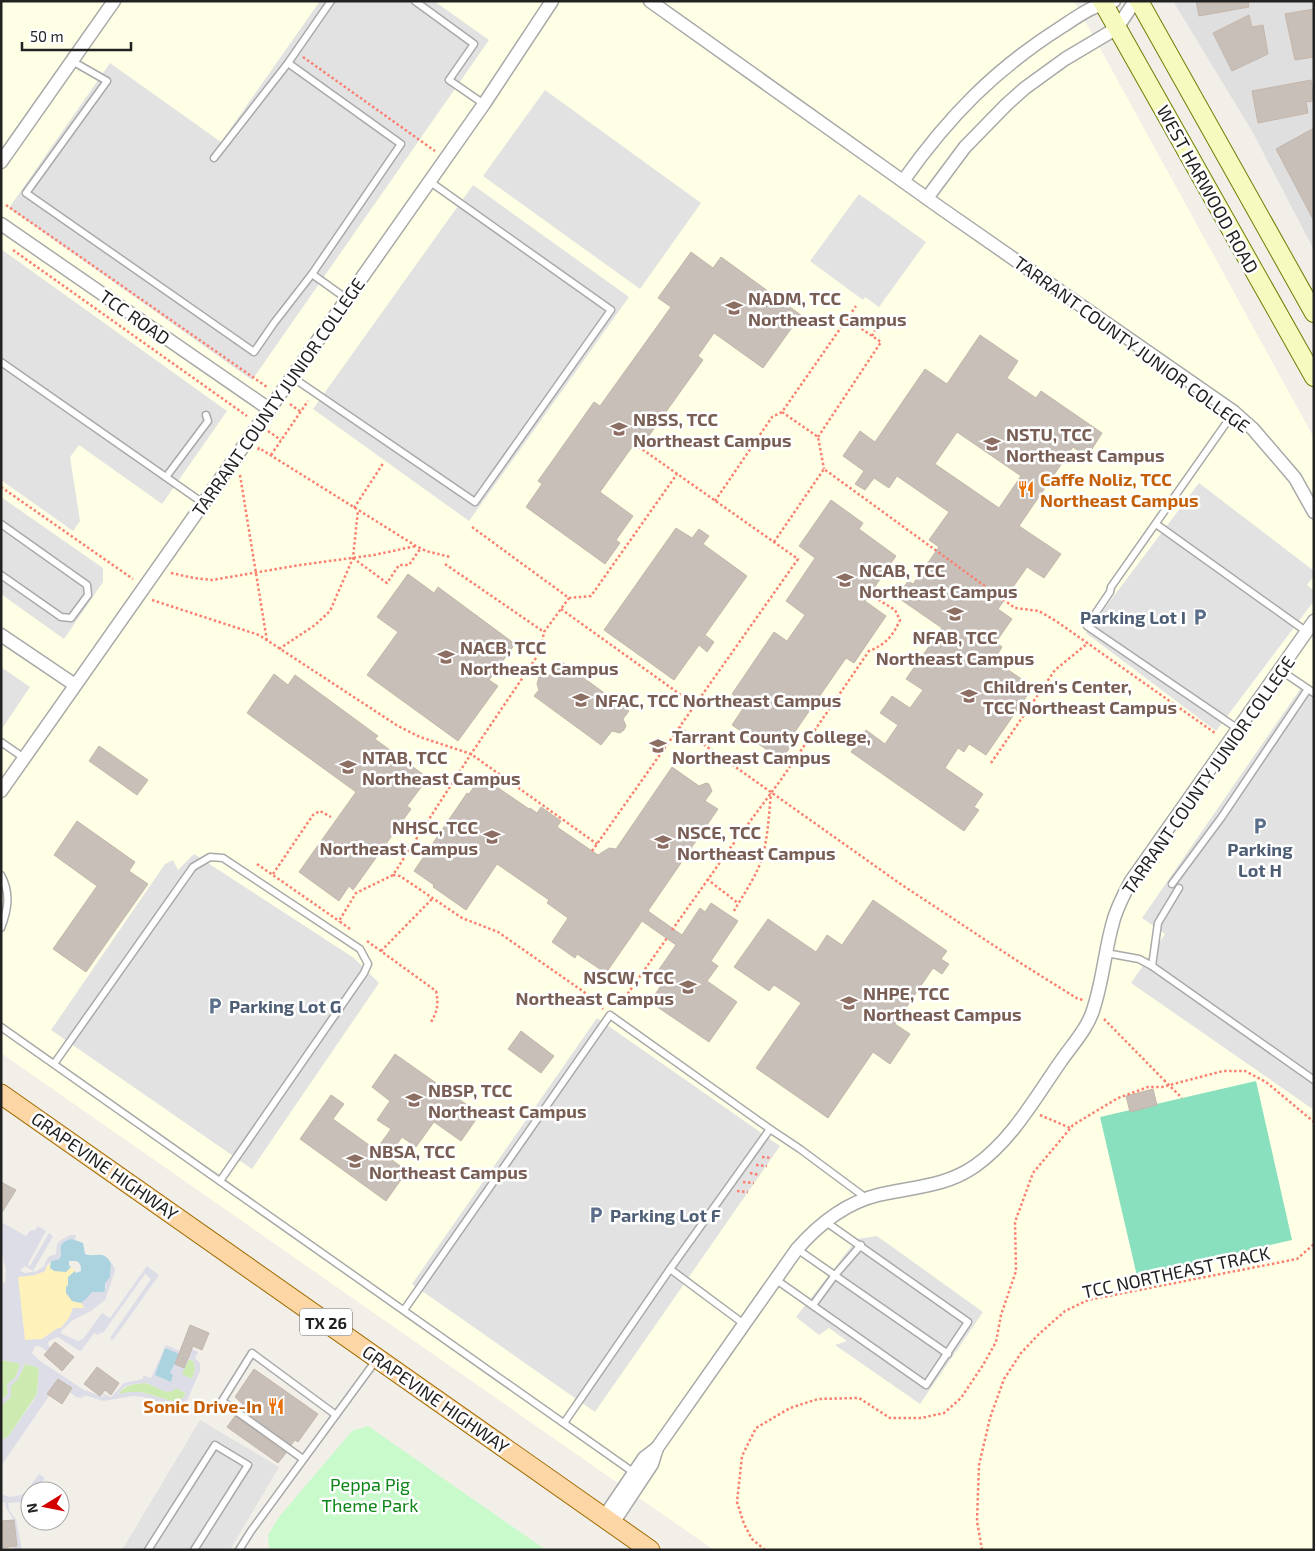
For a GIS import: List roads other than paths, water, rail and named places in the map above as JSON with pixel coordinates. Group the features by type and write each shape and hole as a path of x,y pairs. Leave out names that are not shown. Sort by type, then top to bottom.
{"main road":[{"name":"WEST HARWOOD ROAD","path":"1139,1 1314,313"},
{"name":"WEST HARWOOD ROAD","path":"1106,2 1117,28 1314,377"},
{"name":"GRAPEVINE HIGHWAY","path":"1,1094 650,1550"}],"street":[{"path":"1,162 114,1"},
{"name":"TARRANT COUNTY JUNIOR COLLEGE","path":"1,791 484,104 552,1"},
{"name":"TARRANT COUNTY JUNIOR COLLEGE","path":"650,1 927,198 1234,412 1253,429 1295,478 1314,512"},
{"path":"927,198 966,147 1007,104 1065,59 1117,28 1135,1"},
{"path":"903,181 941,130 983,87 1046,36 1106,2"},
{"name":"TCC ROAD","path":"1,224 269,409"},
{"name":"TARRANT COUNTY JUNIOR COLLEGE","path":"608,1520 652,1464 658,1448 776,1279 798,1249 825,1221 866,1198 943,1182 973,1167 999,1146 1009,1135 1075,1041 1094,1009 1113,920 1124,893 1310,626"},
{"path":"1,635 75,685"},
{"name":"TARRANT COUNTY JUNIOR COLLEGE","path":"608,1520 633,1472 644,1458 658,1448"}],"lane":[{"path":"214,158 288,63 332,1"},
{"path":"415,1 474,44 449,80 484,104"},
{"path":"72,61 107,81 26,193 254,352 312,274 401,144 288,63"},
{"path":"292,377 475,502 611,310 429,181"},
{"path":"312,274 346,299"},
{"path":"1,362 203,503"},
{"path":"1234,412 1111,587 1110,592 1087,626 1238,729"},
{"path":"166,477 208,421 206,415"},
{"path":"1,524 87,585 88,595 71,618 61,617 1,575"},
{"path":"1156,524 1310,626"},
{"path":"1172,884 1311,691 1280,670"},
{"path":"1,742 24,758"},
{"path":"54,1064 192,867 210,857 223,858 360,949 368,964 364,973 220,1181"},
{"path":"1,875 8,889 9,902 1,928"},
{"path":"1152,966 1158,923 1178,888"},
{"path":"1106,953 1139,959 1152,966 1314,1080"},
{"path":"404,1310 610,1014 866,1198"},
{"path":"1,1027 633,1472"},
{"path":"564,1423 770,1129"},
{"path":"776,1279 926,1385 968,1322 825,1221"},
{"path":"813,1305 835,1275 861,1246"},
{"path":"798,1249 948,1354"},
{"path":"670,1270 744,1324"},
{"path":"303,1459 222,1402 252,1353 336,1415"},
{"path":"239,1550 250,1531 378,1358"},
{"path":"148,1550 215,1445 248,1465 194,1550"}],"water":[{"path":"72,1239 83,1243 85,1254 105,1256 111,1263 110,1277 105,1283 105,1290 103,1292 92,1292 81,1303 72,1301 66,1293 68,1277 75,1271 76,1273 81,1271 79,1263 69,1261 71,1267 66,1272 54,1271 50,1268 51,1261 61,1257 61,1246 63,1243"},
{"path":"165,1348 179,1354 170,1373 173,1375 171,1382 155,1375"}],"place":[{"name":"NADM, TCC Northeast Campus","path":"734,308"},
{"name":"NBSS, TCC Northeast Campus","path":"619,429"},
{"name":"NSTU, TCC Northeast Campus","path":"992,444"},
{"name":"Caffe Noliz, TCC Northeast Campus","path":"1026,489"},
{"name":"NCAB, TCC Northeast Campus","path":"845,580"},
{"name":"NFAB, TCC Northeast Campus","path":"955,614"},
{"name":"Parking Lot I","path":"1200,617"},
{"name":"NACB, TCC Northeast Campus","path":"446,657"},
{"name":"Children's Center, TCC Northeast Campus","path":"969,696"},
{"name":"NFAC, TCC Northeast Campus","path":"581,700"},
{"name":"Tarrant County College, Northeast Campus","path":"658,746"},
{"name":"NTAB, TCC Northeast Campus","path":"348,767"},
{"name":"Parking Lot H","path":"1260,826"},
{"name":"NHSC, TCC Northeast Campus","path":"492,837"},
{"name":"NSCE, TCC Northeast Campus","path":"663,842"},
{"name":"NSCW, TCC Northeast Campus","path":"688,987"},
{"name":"NHPE, TCC Northeast Campus","path":"849,1003"},
{"name":"Parking Lot G","path":"215,1006"},
{"name":"NBSP, TCC Northeast Campus","path":"414,1100"},
{"name":"NBSA, TCC Northeast Campus","path":"355,1161"},
{"name":"Parking Lot F","path":"596,1215"},
{"name":"Sonic Drive-In","path":"276,1406"}],"park label":[{"name":"Peppa Pig Theme Park","path":"370,1494"}]}
